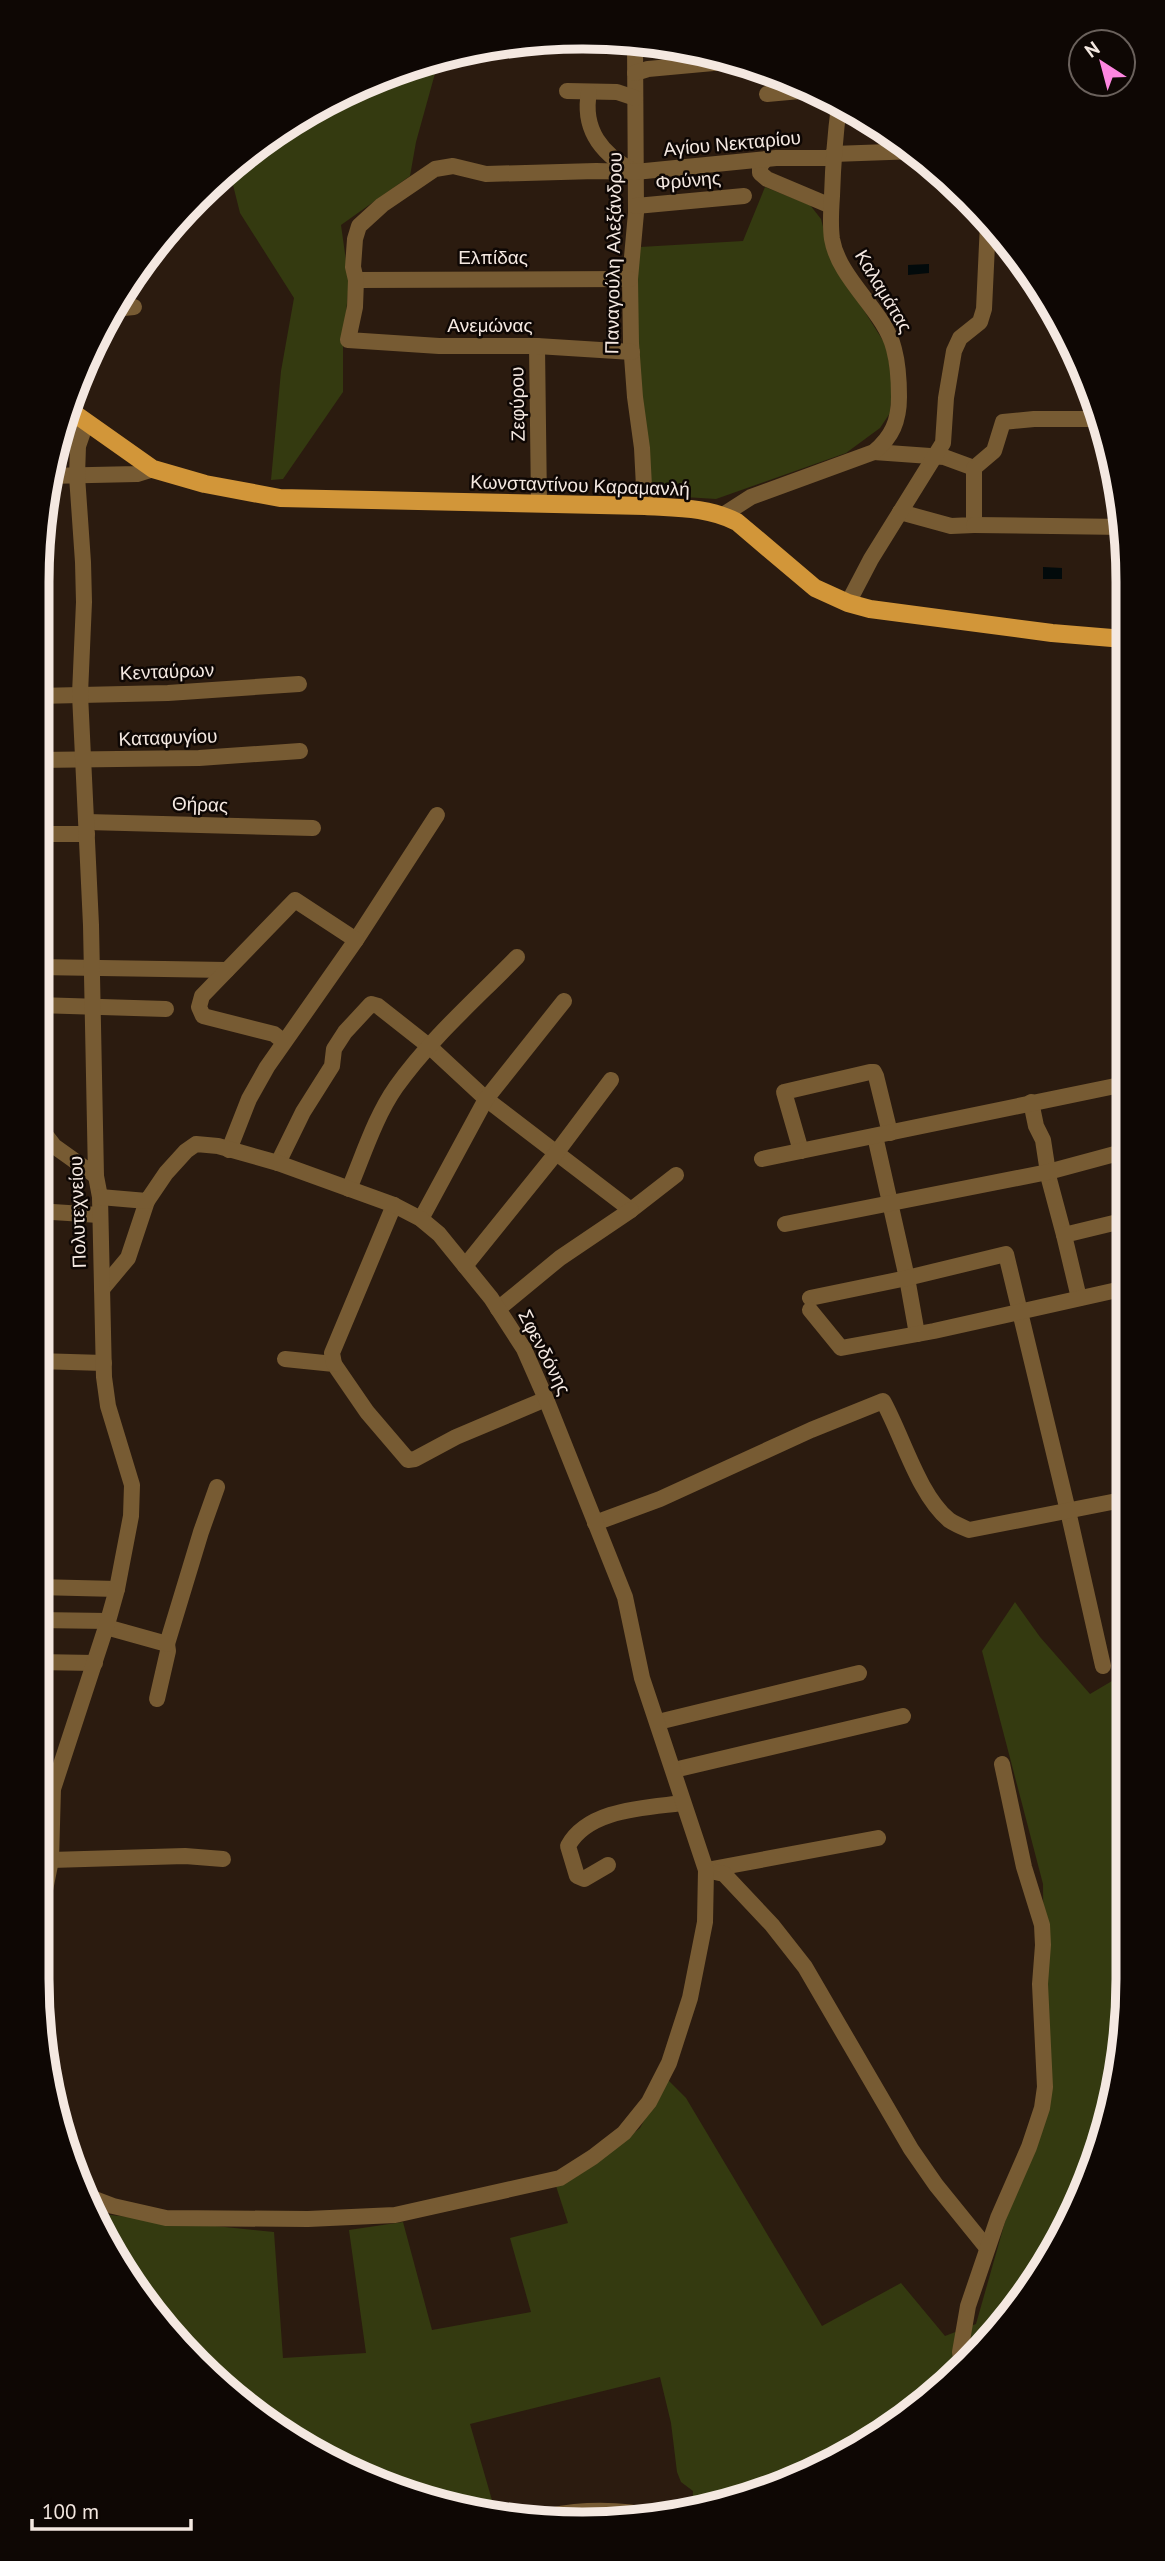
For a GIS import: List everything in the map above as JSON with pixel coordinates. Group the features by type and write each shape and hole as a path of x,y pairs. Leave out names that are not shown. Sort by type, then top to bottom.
{"main road":[{"name":"Κωνσταντίνου Καραμανλή","path":"76,415 153,469 205,484 280,498 645,506 705,510 723,515 750,531 784,564 815,588 848,603 870,609 1026,630 1116,638"}],"street":[{"name":"Παναγούλη Αλεξάνδρου","path":"635,52 636,206 630,279 632,352 645,506"},
{"path":"635,73 648,69 707,64"},
{"path":"567,91 617,92 635,98"},
{"path":"589,92 586,106 591,132 601,148 616,162 635,172"},
{"path":"767,94 791,92"},
{"name":"Καλαμάτας","path":"838,114 833,156 832,240 842,266 876,314 894,348 899,410 896,426 886,442 874,452"},
{"name":"Αγίου Νεκταρίου","path":"348,340 355,307 356,280 353,267 359,226 382,205 435,169 453,166 486,174 635,172 797,157 897,152"},
{"path":"764,161 760,166 760,173 767,179 831,206"},
{"name":"Φρύνης","path":"636,206 744,196"},
{"path":"848,603 943,443 946,398 957,343 981,322 984,309 987,235"},
{"name":"Ελπίδας","path":"356,280 630,279"},
{"path":"125,308 134,307"},
{"name":"Ανεμώνας","path":"348,340 439,346 537,346 632,352"},
{"name":"Ζεφύρου","path":"537,346 539,504"},
{"path":"974,525 974,468 994,451 1003,422 1022,419 1090,419"},
{"name":"Πολυτεχνείου","path":"49,1803 117,1589 131,1516 132,1485 108,1406 101,1337 100,1197 96,1176 87,828 80,694 84,602 77,476 78,446 86,423"},
{"path":"723,515 751,497 874,452 956,460 974,468"},
{"path":"59,476 137,474 153,469"},
{"path":"900,512 951,526 1113,527"},
{"name":"Κενταύρων","path":"49,695 169,693 299,684"},
{"name":"Καταφυγίου","path":"49,760 199,758 300,751"},
{"path":"229,1150 249,1099 284,1042 356,940 437,815"},
{"name":"Θήρας","path":"49,833 87,828 313,828"},
{"path":"284,1042 274,1034 203,1016 199,1007 202,996 295,900 356,940"},
{"path":"349,1189 396,1088 430,1047 517,957"},
{"path":"49,967 228,970"},
{"path":"421,1219 486,1099 564,1001"},
{"path":"278,1163 303,1112 332,1066 334,1049 345,1032 371,1004 430,1047 486,1099 631,1210"},
{"path":"49,1005 166,1009"},
{"path":"801,1151 784,1092 874,1072 889,1204 917,1334"},
{"path":"466,1266 611,1080"},
{"path":"762,1159 1116,1086"},
{"path":"1031,1102 1036,1126 1043,1140 1048,1172 1079,1298"},
{"path":"49,1140 96,1176"},
{"name":"Σφενδόνης","path":"98,2200 166,2218 309,2219 395,2214 560,2178 624,2133 649,2102 668,2063 690,1998 705,1922 706,1870 642,1678 625,1597 524,1349 466,1266 439,1234 421,1219 394,1205 307,1172 218,1146 196,1144 186,1151 147,1200"},
{"path":"49,1146 54,1146"},
{"path":"785,1224 1048,1172 1116,1154"},
{"path":"498,1309 560,1258 631,1210 676,1175"},
{"path":"100,1197 147,1200 128,1258 102,1289"},
{"path":"394,1205 332,1353 334,1364 367,1412 408,1460 546,1399"},
{"path":"49,1212 99,1214"},
{"path":"1064,1236 1116,1223"},
{"path":"1103,1666 1068,1511 1020,1313 1006,1254 810,1304 833,1341 841,1348 1020,1313 1116,1290"},
{"path":"285,1359 334,1364"},
{"path":"49,1361 104,1363"},
{"path":"595,1523 660,1499 811,1430 883,1401 937,1507 951,1521 969,1530 1116,1501"},
{"path":"157,1699 168,1651 167,1644 217,1487"},
{"path":"49,1587 117,1589"},
{"path":"49,1621 107,1624 167,1644"},
{"path":"49,1662 95,1663"},
{"path":"658,1722 859,1673"},
{"path":"674,1770 903,1716"},
{"path":"961,2355 963,2328 987,2248 1029,2147 1042,2108 1045,2087 1042,1925 1024,1867 1002,1764"},
{"path":"608,1865 584,1879 577,1876 568,1846 584,1825 641,1808 684,1803"},
{"path":"706,1870 877,1838"},
{"name":"Πολυτεχνείου","path":"49,1848 49,1870"},
{"path":"51,1860 185,1856 223,1859"},
{"path":"706,1870 724,1874 772,1925 805,1967 911,2149 944,2196 987,2248"},
{"path":"571,2512 605,2509 617,2511"}],"green space":[{"path":"436,69 416,142 410,176 341,225 349,282 343,345 343,392 283,479 271,480 281,371 294,298 240,213 232,180 258,159 316,120 347,104"},
{"path":"765,187 810,205 821,219 831,258 887,347 892,386 890,413 880,428 846,453 716,499 653,495 645,447 636,351 636,254 640,247 743,241"},
{"path":"1015,1602 1040,1637 1090,1694 1116,1680 1115,2013 1106,2083 1098,2117 1088,2150 1061,2214 1045,2245 1006,2303 960,2356 934,2380 879,2422 818,2457 754,2484 693,2501 693,2491 681,2482 677,2472 671,2423 660,2377 470,2424 493,2504 411,2484 316,2441 258,2402 231,2380 181,2330 139,2275 104,2214 274,2232 283,2358 366,2353 349,2230 403,2222 432,2330 531,2312 510,2238 568,2223 556,2186 603,2158 640,2128 667,2079 686,2098 822,2326 901,2283 945,2336 976,2324 1045,2081 1043,1884 982,1651"}],"shaded area":[{"path":"929,264 929,273 908,275 908,265"},
{"path":"1043,567 1062,568 1062,579 1043,579"}]}
